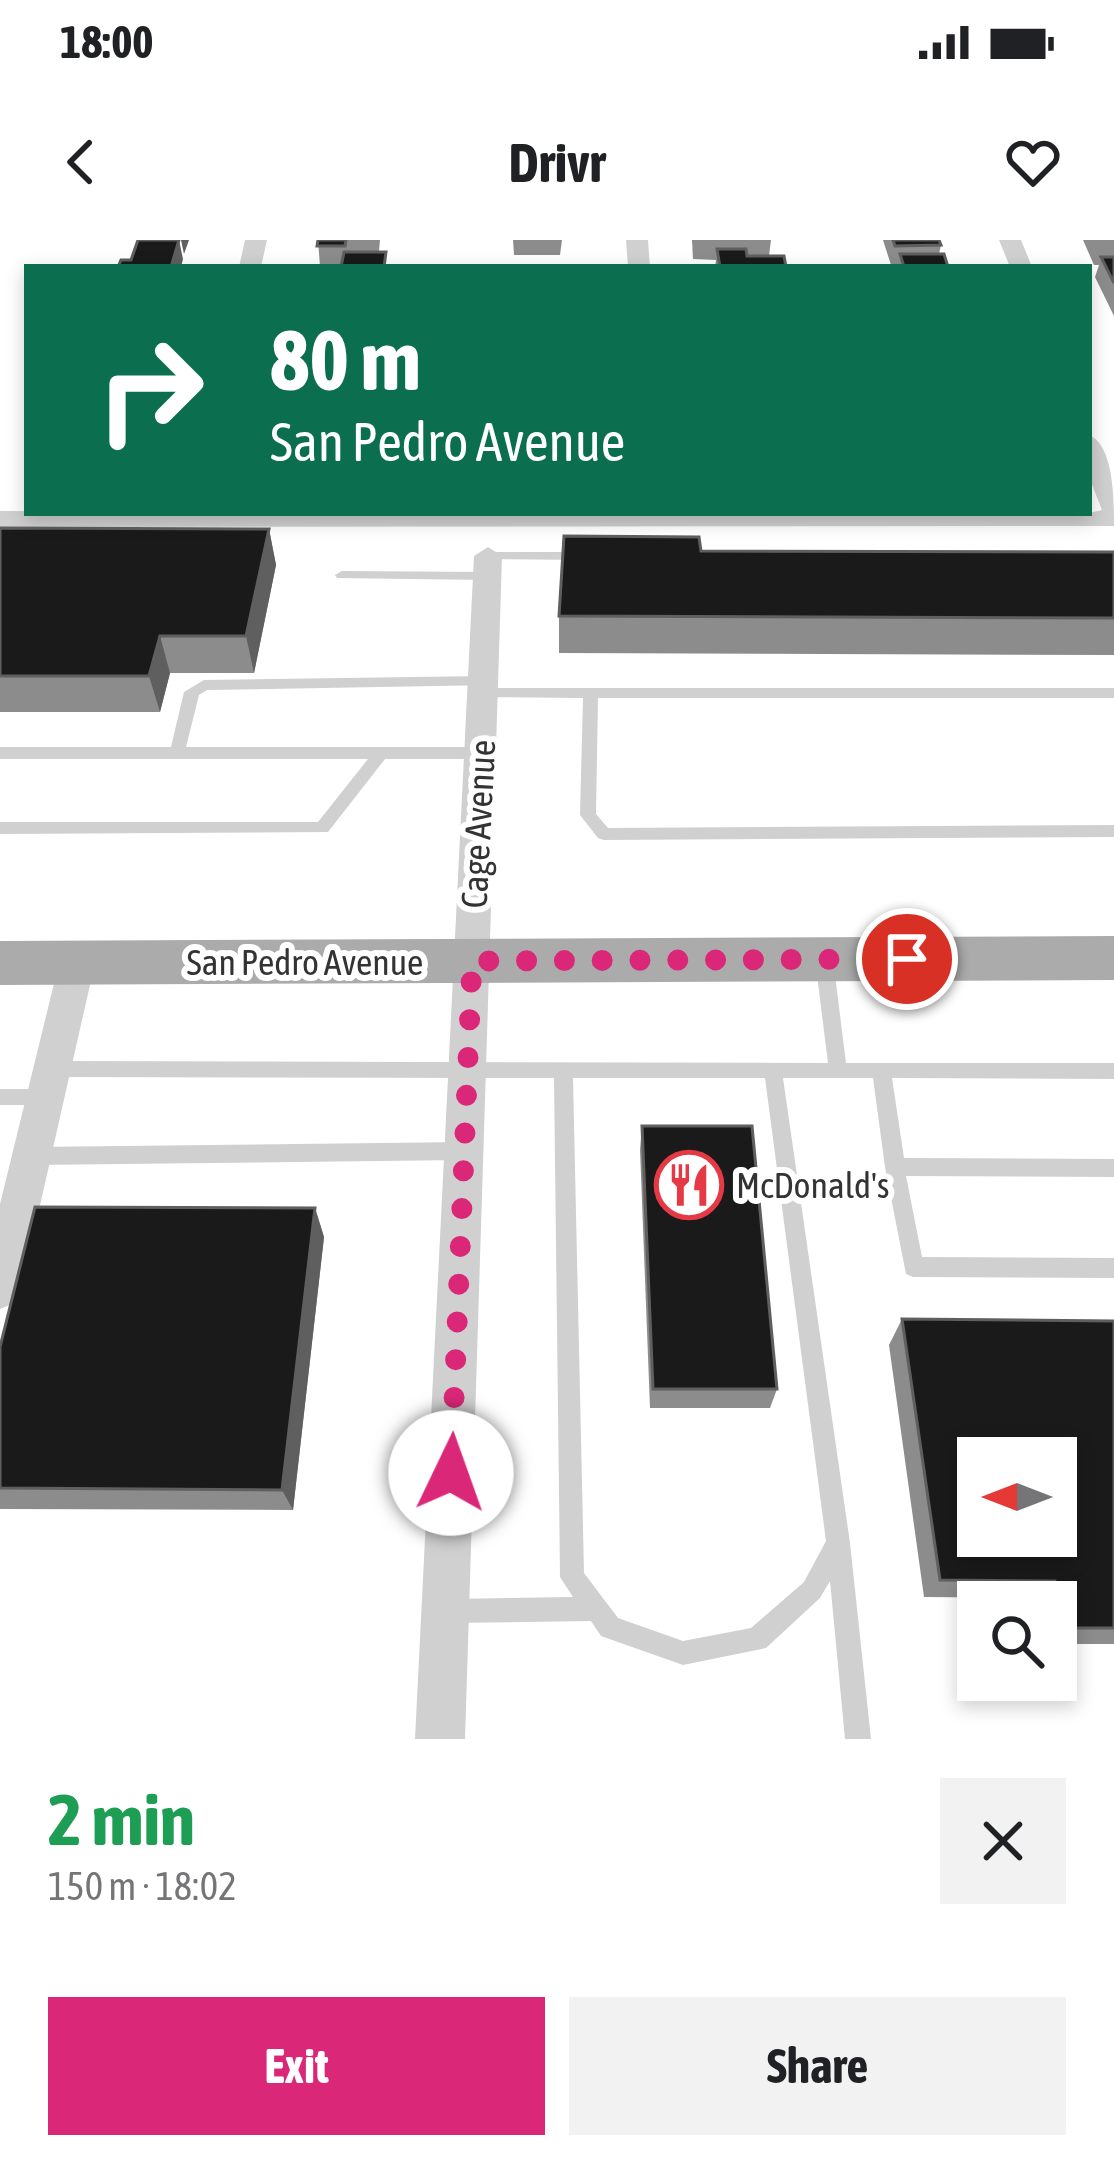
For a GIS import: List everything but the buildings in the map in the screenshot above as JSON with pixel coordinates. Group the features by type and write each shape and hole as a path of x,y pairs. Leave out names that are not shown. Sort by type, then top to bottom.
{"main road":[{"name":"San Pedro Avenue","path":"0,963 1114,958"}],"street":[{"path":"1092,451 1114,508"},
{"path":"0,519 1114,518"},
{"name":"Cage Avenue","path":"440,1739 488,566"},
{"path":"0,1289 77,963"}],"lane":[{"path":"343,575 600,556"},
{"path":"177,753 192,692 204,685 486,687 591,693 1114,693"},
{"path":"591,693 588,815 604,834 1114,831"},
{"path":"0,753 481,753"},
{"path":"0,828 322,828 381,753"},
{"path":"824,959 838,1071"},
{"path":"0,1096 50,1083 467,1071 1114,1071"},
{"path":"563,1071 572,1576 610,1627 683,1653 757,1640 812,1590 838,1543"},
{"path":"773,1071 838,1543 858,1739"},
{"path":"881,1071 913,1267 1114,1268"},
{"path":"33,1156 464,1151"},
{"path":"895,1167 1114,1168"},
{"path":"445,1611 596,1609"}],"place":[{"name":"McDonald's","path":"689,1185"}],"route":[{"path":"451,1473 472,961 907,959"}]}
